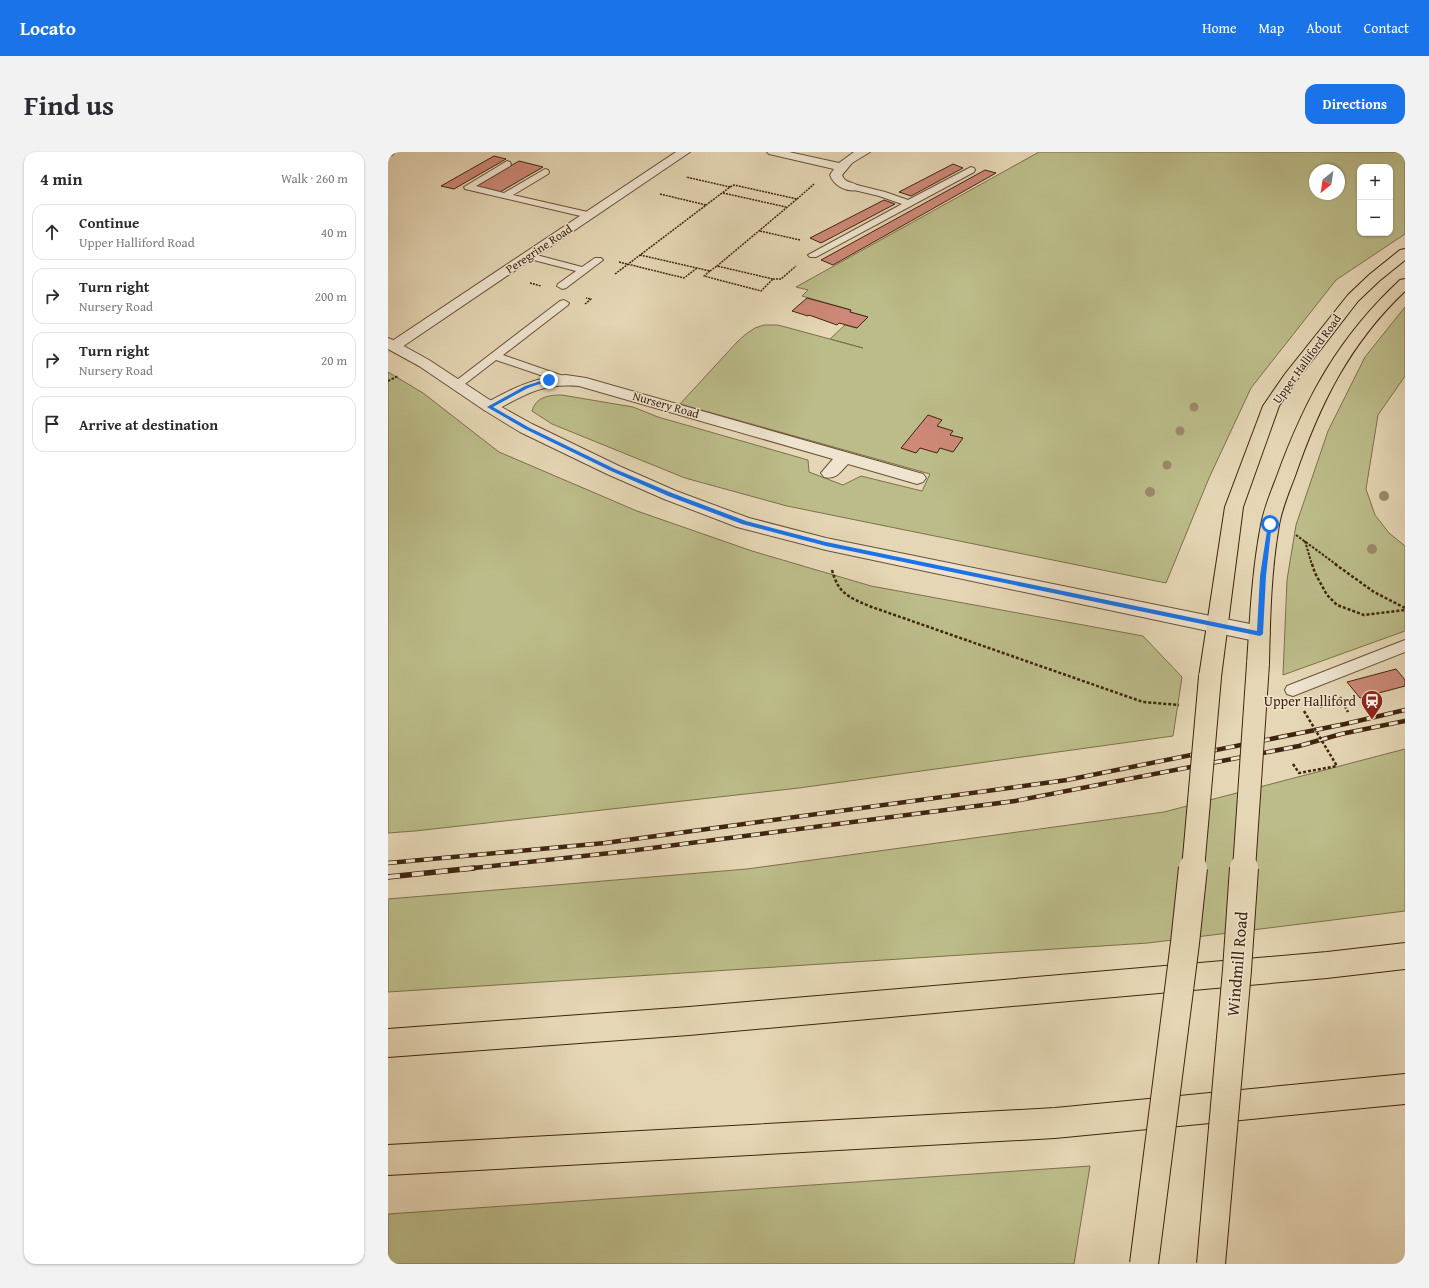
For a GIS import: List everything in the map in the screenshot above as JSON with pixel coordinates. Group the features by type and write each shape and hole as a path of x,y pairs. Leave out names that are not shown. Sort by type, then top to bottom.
{"main road":[{"name":"Upper Halliford Road","path":"1144,1264 1185,944 1210,677 1234,507 1250,460 1272,406 1291,377 1353,298 1374,278 1405,253"},
{"name":"Upper Halliford Road","path":"1258,664 1263,576 1270,524 1293,454 1317,399 1336,365 1364,325 1382,304 1405,283"},
{"name":"Windmill Road","path":"1211,1264 1237,970 1258,664"},
{"path":"388,1043 689,1021 1327,965 1405,956"},
{"path":"388,1160 1055,1122 1405,1089"}],"street":[{"name":"Peregrine Road","path":"391,344 529,256 684,152"},
{"path":"773,152 841,167"},
{"path":"853,187 841,184 837,180 836,175 841,167 851,159 864,152"},
{"path":"391,344 526,428 613,470 670,495 744,523 826,544 1260,634"},
{"name":"Nursery Road","path":"490,407 527,387 549,380 562,379 580,381 917,478"},
{"path":"830,473 844,457"}],"lane":[{"path":"507,164 468,187 589,215"},
{"path":"813,255 971,170"},
{"path":"504,196 545,172"},
{"path":"853,187 882,194 908,203"},
{"path":"529,256 584,270"},
{"path":"562,286 598,260"},
{"path":"457,386 564,303"},
{"path":"495,356 562,379"},
{"path":"1293,690 1405,646"}],"path":[{"path":"1398,152 1405,155"},
{"path":"657,170 730,187"},
{"path":"615,274 734,185 797,199 704,276 761,291 773,280"},
{"path":"631,187 706,205"},
{"path":"722,193 787,208"},
{"path":"759,230 814,243 826,248"},
{"path":"640,255 710,271"},
{"path":"717,266 773,280 782,279 806,256 813,255"},
{"path":"598,260 601,258 684,278 697,268"},
{"path":"585,304 591,299 584,297 590,292"},
{"path":"1294,533 1374,592 1405,609"},
{"path":"1305,541 1315,573 1327,595 1337,605 1364,615 1405,609"},
{"path":"826,544 835,584 846,596 869,606 1143,702 1182,705"},
{"path":"1319,707 1341,702"},
{"path":"1293,764 1299,773 1337,766 1304,711 1311,709"}],"green space":[{"path":"1039,152 1405,152 1405,234 1336,280 1251,388 1209,478 1166,583 787,506 685,478 552,424 532,411 536,403 543,398 557,395 633,407 658,417 808,460 809,472 843,485 861,476 922,491 930,474 680,404 738,341 755,328 764,325 778,325 863,348 830,339 845,325 857,328 868,317 850,312 851,310 802,296 808,290 796,287"},
{"path":"1405,307 1405,376 1378,415 1366,489 1375,515 1389,533 1405,546 1405,631 1283,675 1287,580 1296,525 1328,431 1365,357"},
{"path":"388,372 423,393 499,452 637,511 752,551 871,586 1143,636 1182,677 1173,736 799,788 388,833"},
{"path":"1405,749 1405,911 1148,943 388,992 388,899 747,869 1164,812"},
{"path":"1090,1166 1074,1264 388,1264 388,1214"}],"building":[{"path":"494,156 506,159 454,189 441,186"},
{"path":"519,161 543,167 500,192 477,186"},
{"path":"953,164 963,168 911,196 899,192"},
{"path":"985,170 996,173 833,265 821,260"},
{"path":"884,200 895,204 821,243 810,238"},
{"path":"807,298 851,310 850,312 868,317 857,328 839,323 837,325 809,315 808,316 792,311"},
{"path":"928,415 942,420 937,426 953,431 950,435 963,438 953,452 940,448 937,453 920,448 916,453 901,448"},
{"path":"1396,669 1405,680 1405,686 1360,698 1347,682"}],"railway":[{"path":"388,863 605,843 1067,780 1345,724 1405,710"},
{"path":"465,869 629,851 1015,801 1299,746 1341,734 1405,721"},
{"path":"388,877 474,868"}],"place":[{"name":"Upper Halliford","path":"1372,720"}],"route":[{"path":"549,380 527,387 490,407 526,428 613,470 670,495 744,523 826,544 1170,614 1260,634 1263,576 1270,524"}]}
